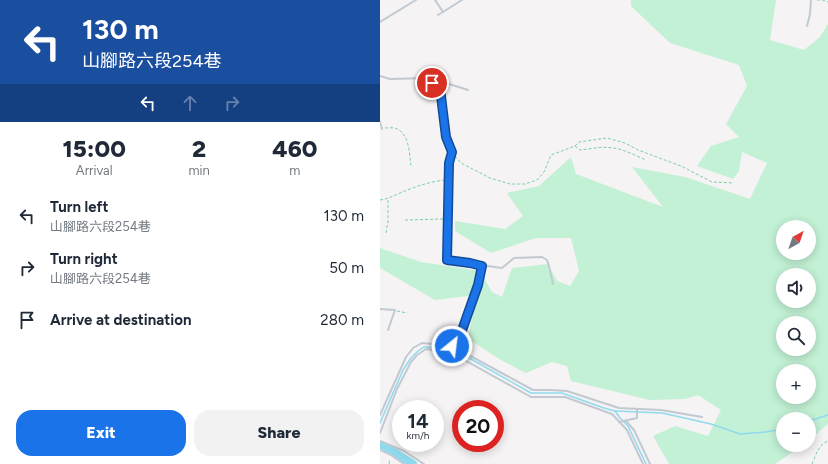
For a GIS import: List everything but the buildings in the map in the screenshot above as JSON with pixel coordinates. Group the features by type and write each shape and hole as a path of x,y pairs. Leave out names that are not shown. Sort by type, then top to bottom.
{"lane":[{"path":"380,22 416,0"},
{"path":"435,0 443,12"},
{"path":"438,16 462,0"},
{"path":"807,26 811,0"},
{"path":"380,76 390,79 430,78 468,90"},
{"path":"423,78 440,88 446,137 452,152 449,163 447,260 502,268 514,258 542,257 547,260 552,284"},
{"path":"380,122 382,129"},
{"path":"450,352 452,346 460,336 478,285 482,266"},
{"path":"380,309 395,310 388,330"},
{"path":"380,415 406,357 413,348 422,343 452,346 533,390 567,391 619,408 661,410 702,416"},
{"path":"380,433 411,362 417,355 426,349 450,352 531,397 565,397 612,414 627,430 643,464"},
{"path":"619,422 637,418 637,409"},
{"path":"626,421 634,430 650,464"},
{"path":"380,441 404,451 424,464"},
{"path":"380,450 404,464"}],"path":[{"path":"817,0 828,2"},
{"path":"382,129 397,129 405,136 411,166"},
{"path":"452,152 461,163 490,178 510,184 525,184 537,180 544,172 551,155 575,146 579,142 607,138 681,166 712,182 734,183"},
{"path":"575,146 580,150 602,147 613,148 623,150 646,160"},
{"path":"380,200 388,199 421,185 449,180"},
{"path":"386,233 388,199"},
{"path":"405,220 449,218"},
{"path":"395,310 407,313"},
{"path":"812,464 819,447 828,441"},
{"path":"389,464 391,456"}],"green space":[{"path":"631,0 776,0 770,40 804,50 820,37 828,24 828,424 816,434 816,412 776,412 776,452 793,452 775,464 669,464 653,436 675,426 708,436 721,410 698,395 685,399 650,400 571,381 567,366 552,362 526,373 501,360 468,339 476,295 435,300 380,268 380,248 421,262 480,271 492,292 502,297 512,268 548,264 557,281 570,286 579,271 571,238 536,238 491,253 455,231 455,221 505,229 523,216 507,193 539,186 571,157 576,174 663,207 632,167 685,177 750,199 767,163 742,152 739,171 733,179 697,166 711,146 739,137 726,124 747,86 739,65 670,43 631,6"}],"waterway":[{"path":"380,423 403,370 411,358 424,347 447,349 462,354 531,393 562,393 615,411 628,426 646,464"},
{"path":"616,411 662,413 711,424 740,434 776,430"},
{"path":"816,419 828,415"},
{"path":"380,445 413,464"}],"route":[{"path":"432,83 440,88 446,137 452,152 449,163 447,260 482,266 478,285 460,336 452,346"}]}
